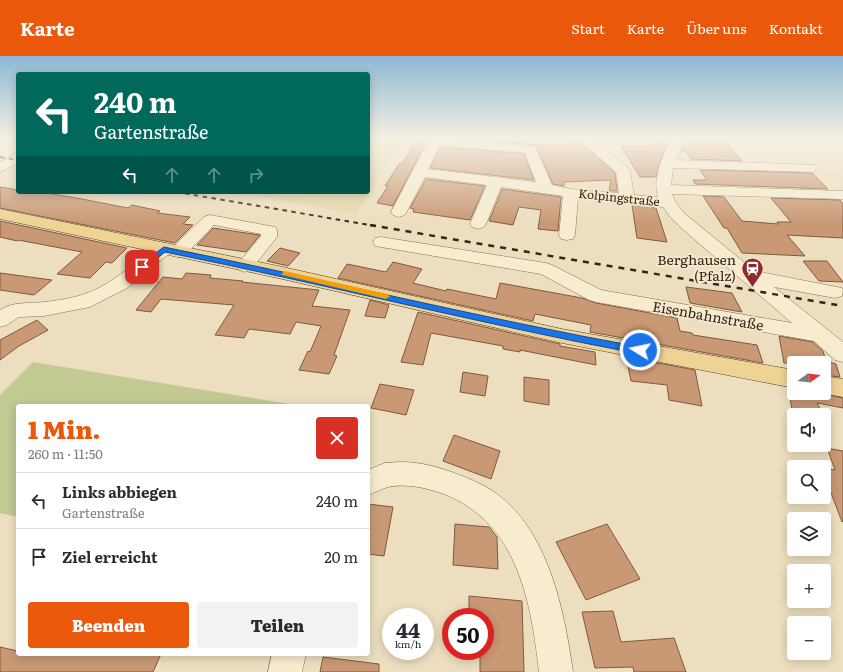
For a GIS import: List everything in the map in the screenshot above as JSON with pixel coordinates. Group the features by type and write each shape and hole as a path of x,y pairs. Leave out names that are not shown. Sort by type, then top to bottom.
{"main road":[{"path":"0,214 246,266 562,336 787,378"},
{"path":"831,386 843,388"}],"street":[{"path":"399,212 423,167"},
{"path":"537,167 546,188"},
{"path":"619,167 623,170 627,198"},
{"path":"667,167 665,176 666,196 678,216 843,354"},
{"path":"767,167 812,168"},
{"name":"Kolpingstraße","path":"420,172 546,188 571,193 627,198 666,196 841,194"},
{"path":"478,224 496,182"},
{"name":"Kolpingstraße","path":"567,235 571,193"},
{"path":"5,312 44,309 83,302 120,284 171,251 210,220 269,230 270,237 246,266"},
{"name":"Eisenbahnstraße","path":"381,242 546,269 596,296 821,335"},
{"path":"749,276 835,292"},
{"path":"370,482 387,475 416,474 444,481 468,490 491,507 512,530 528,555 543,596 552,639 556,672"},
{"path":"285,672 289,656"}],"shaded area":[{"path":"370,167 385,167 370,191"},
{"path":"248,194 368,194 356,214"}],"green space":[{"path":"33,362 289,404 16,404 16,517 0,513 0,395"}],"building":[{"path":"397,167 413,167 393,206 377,203 388,186 385,186"},
{"path":"431,167 529,167 534,180 430,168"},
{"path":"545,167 608,167 615,173 617,191 609,191 611,180 564,182 564,186 553,184"},
{"path":"634,167 659,167 656,177 640,177"},
{"path":"700,170 812,173 828,189 695,184 693,180 707,180"},
{"path":"426,179 485,186 470,220 413,212 414,209 410,208"},
{"path":"0,187 16,190 16,194 53,194 128,208 132,205 160,211 157,213 190,217 183,224 193,225 175,243 0,208"},
{"path":"502,189 561,197 558,231 538,229 541,210 519,207 513,225 489,221"},
{"path":"703,196 724,197 742,221 778,224 777,222 791,222 771,198 840,200 843,204 843,238 787,235 805,256 742,253 727,228 724,228"},
{"path":"632,205 656,208 667,242 637,238"},
{"path":"0,221 127,248 112,263 106,262 90,278 57,274 82,252 0,237"},
{"path":"213,228 260,235 246,252 197,245"},
{"path":"280,248 300,253 288,266 267,261"},
{"path":"803,261 827,261 843,282 819,281"},
{"path":"393,262 422,269 413,283 446,291 447,289 496,299 500,283 677,318 680,331 692,333 693,335 757,345 763,363 590,332 591,325 535,314 533,321 338,278 347,264 386,272"},
{"path":"0,273 52,280 34,295 0,290"},
{"path":"186,273 211,275 210,278 319,290 312,306 350,310 334,355 337,356 329,374 299,370 308,351 310,352 321,326 296,322 290,334 249,329 244,338 215,335 234,305 161,299 151,312 136,310 163,277 182,279"},
{"path":"686,287 732,293 742,312 690,303"},
{"path":"370,300 389,305 385,318 365,316"},
{"path":"418,312 560,344 560,346 595,352 596,365 520,350 520,352 503,349 503,346 431,333 423,365 401,362"},
{"path":"37,320 48,330 19,346 0,360 0,340"},
{"path":"779,336 813,342 823,351 824,356 787,356 787,363 784,363"},
{"path":"626,357 695,370 702,406 669,400 667,385 631,381"},
{"path":"831,362 836,364 840,377 831,376"},
{"path":"463,372 488,376 485,396 460,392"},
{"path":"524,377 549,380 549,405 524,401"},
{"path":"380,384 414,390 406,415 371,408"},
{"path":"831,395 843,398 843,408 817,403 820,408 792,408 790,400 831,400"},
{"path":"454,435 500,451 491,479 443,461"},
{"path":"831,449 843,451 842,522 831,493 831,469 835,470 828,452 831,452"},
{"path":"370,504 393,507 384,556 370,554"},
{"path":"455,524 489,527 497,537 498,569 453,565"},
{"path":"607,524 640,579 586,600 556,542"},
{"path":"469,596 522,601 524,672 480,672 480,660 494,660 494,608 469,608"},
{"path":"613,611 621,642 674,638 686,672 634,672 633,667 595,668 582,612"},
{"path":"0,647 16,651 16,656 160,656 153,672 0,672"},
{"path":"323,657 379,664 379,672 320,672"}],"railway":[{"path":"188,194 376,226"},
{"path":"370,225 843,306"}],"slow traffic":[{"path":"285,274 386,296"}],"place":[{"name":"Berghausen (Pfalz)","path":"752,288"}],"route":[{"path":"142,267 164,249 278,272 562,336 640,350"}]}
